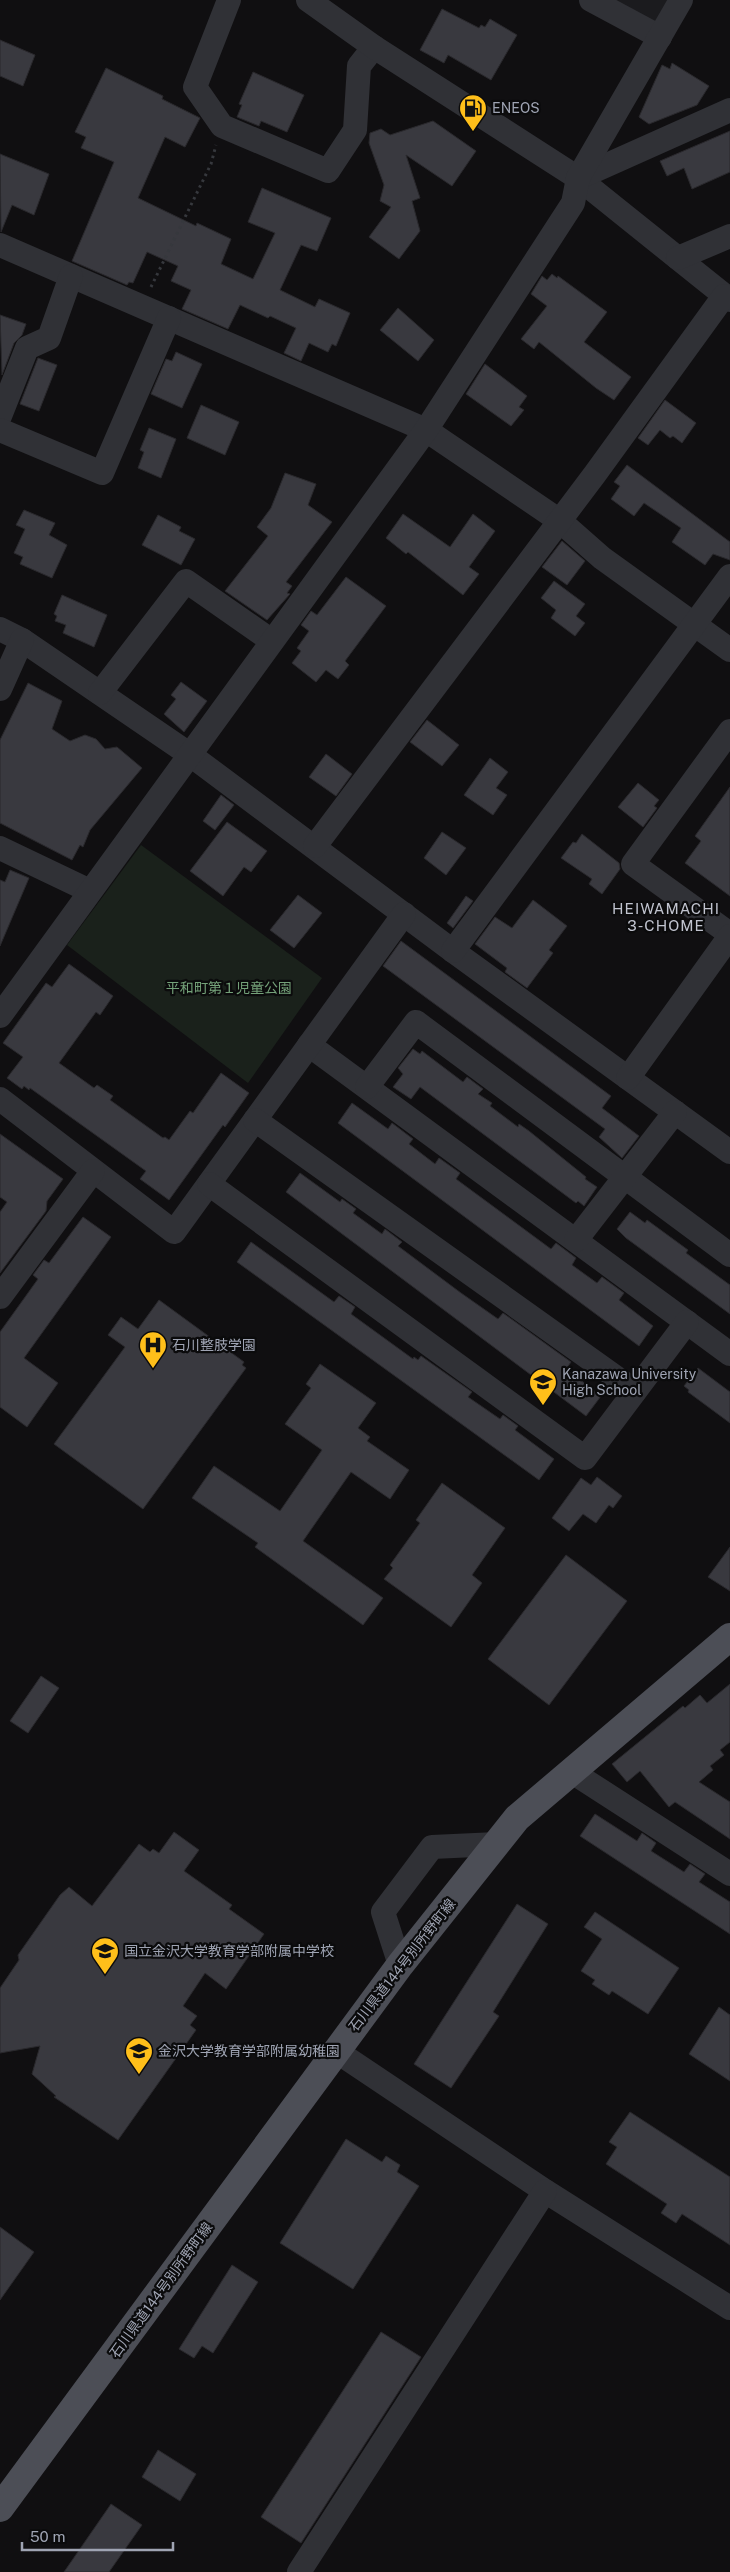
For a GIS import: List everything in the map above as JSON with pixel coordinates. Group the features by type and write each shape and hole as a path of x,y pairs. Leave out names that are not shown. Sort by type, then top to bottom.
{"main road":[{"name":"石川県道144号別所野町線","path":"0,2508 400,1965 517,1818 730,1637"}],"street":[{"path":"230,0 195,87 222,126 328,171 355,130 359,66 374,47"},
{"path":"308,0 374,47 578,178 727,298 314,846"},
{"path":"591,0 660,37"},
{"path":"0,1016 426,430 573,203 578,178 681,0"},
{"path":"578,178 730,110"},
{"path":"678,258 730,236"},
{"path":"0,245 426,430 560,521 602,558 730,650"},
{"path":"0,416 27,348 49,338 71,276"},
{"path":"0,430 102,473 169,318"},
{"path":"453,952 730,576"},
{"path":"100,693 186,581 272,641"},
{"path":"0,630 22,640 189,754 453,952 730,1152"},
{"path":"0,688 22,640"},
{"path":"628,1078 730,935 633,864 730,731"},
{"path":"0,848 90,891"},
{"path":"0,1099 174,1232 404,914"},
{"path":"367,1087 416,1022 730,1255"},
{"path":"309,1045 730,1354"},
{"path":"576,1240 675,1112"},
{"path":"255,1120 634,1392"},
{"path":"0,1297 93,1171"},
{"path":"209,1184 584,1458 687,1322"},
{"path":"572,1772 730,1874"},
{"path":"400,1965 383,1912 432,1847 497,1844"},
{"path":"336,2052 545,2191 730,2308"},
{"path":"299,2572 545,2191"}],"path":[{"path":"142,306 211,164 222,126"}],"shaded area":[{"path":"613,0 673,0 659,27"}],"green space":[{"name":"平和町第１児童公園","path":"141,845 322,978 248,1083 67,945"}],"building":[{"path":"442,9 479,28 481,25 485,27 490,19 517,35 491,80 448,55 444,63 420,50"},
{"path":"0,40 35,55 23,86 0,76"},
{"path":"672,63 709,86 697,105 649,124 639,117 662,65 670,69"},
{"path":"106,68 163,96 162,99 200,118 185,147 165,137 138,198 196,226 197,223 231,239 221,264 253,279 275,233 248,222 262,188 331,218 317,251 301,245 280,290 315,307 319,299 350,313 336,346 332,344 328,352 309,343 301,361 284,353 296,328 270,316 268,318 240,305 228,329 182,309 191,290 171,281 178,266 147,252 133,283 129,282 127,285 72,261 114,162 81,148 86,137 75,132"},
{"path":"253,72 304,95 287,132 261,121 259,126 237,117 242,105 239,104"},
{"path":"433,121 476,151 452,186 406,155 420,198 412,201 420,231 399,259 369,237 391,207 380,201 384,185 369,143 370,133 381,129 390,135"},
{"path":"730,131 730,172 692,189 684,168 667,176 660,161"},
{"path":"0,154 49,174 34,215 12,205 1,232"},
{"path":"552,274 557,278 558,276 607,312 584,342 631,377 614,400 596,388 539,342 534,349 521,339 547,306 531,294 542,276 547,280"},
{"path":"398,308 434,340 418,361 380,330"},
{"path":"0,315 26,324 22,335 14,343 2,375"},
{"path":"176,352 202,364 182,408 151,394 166,359 172,361"},
{"path":"38,358 57,365 39,411 20,404"},
{"path":"485,364 527,396 519,407 524,410 511,426 466,394"},
{"path":"665,400 696,423 682,443 673,436 670,438 660,430 648,445 638,438"},
{"path":"201,405 239,422 225,455 187,438"},
{"path":"149,428 176,439 161,478 138,468 144,452 140,450"},
{"path":"627,465 730,542 730,560 713,554 705,565 672,542 681,528 644,503 634,516 611,499 620,486 614,482"},
{"path":"285,473 316,484 308,505 332,522 286,582 292,586 287,593 290,594 267,620 225,591 268,536 257,527 271,508"},
{"path":"24,510 55,523 49,535 67,545 52,578 20,564 23,557 14,553 25,529 16,525"},
{"path":"403,514 450,547 473,514 495,531 469,567 479,574 463,595 408,552 406,554 386,538"},
{"path":"158,515 181,527 179,531 195,539 181,565 142,545"},
{"path":"562,541 585,561 567,585 542,567"},
{"path":"346,577 386,606 345,661 349,665 338,679 326,670 316,682 292,663 301,651 297,648 309,631 301,625 311,611 317,615"},
{"path":"554,581 585,604 576,616 585,623 575,636 551,618 556,610 541,598"},
{"path":"62,595 107,615 94,647 63,633 66,625 55,621 57,616 54,614"},
{"path":"181,682 207,701 184,732 164,714 176,699 171,695"},
{"path":"28,683 62,701 52,729 70,741 85,735 96,739 105,749 117,747 142,768 90,830 83,847 80,845 72,860 0,823 0,740"},
{"path":"427,720 459,745 442,766 410,742"},
{"path":"326,754 352,774 336,796 309,777"},
{"path":"490,758 508,772 496,788 507,795 493,815 464,795"},
{"path":"638,783 659,800 654,806 657,808 643,827 618,807"},
{"path":"730,787 730,896 685,863 701,841 695,836"},
{"path":"221,795 234,805 215,830 203,821"},
{"path":"227,822 267,851 251,872 244,867 223,896 190,871"},
{"path":"442,832 466,848 446,875 424,858"},
{"path":"582,834 619,863 620,869 602,894 589,884 592,879 561,858 573,842 576,843"},
{"path":"10,870 29,878 0,946 0,880 5,882"},
{"path":"298,895 322,913 294,948 270,930"},
{"path":"466,896 473,901 453,928 447,923"},
{"path":"533,900 567,926 549,950 553,953 527,988 505,972 507,968 475,944 495,917 512,928"},
{"path":"401,941 611,1096 602,1108 639,1136 622,1158 599,1137 605,1129 383,966"},
{"path":"69,964 113,996 100,1015 96,1012 59,1063 94,1088 97,1085 113,1096 110,1100 163,1138 165,1137 169,1140 190,1111 193,1113 221,1073 249,1093 225,1127 223,1125 169,1200 140,1179 146,1171 30,1088 29,1090 24,1086 22,1089 7,1078 23,1057 3,1043 46,983 52,987"},
{"path":"413,1049 420,1054 422,1051 463,1082 467,1077 483,1089 478,1094 492,1103 490,1106 518,1127 519,1124 529,1131 597,1187 584,1206 578,1201 576,1203 420,1087 411,1099 393,1087 403,1074 398,1068"},
{"path":"352,1103 388,1129 392,1123 413,1139 409,1144 435,1164 439,1158 460,1173 456,1179 551,1249 556,1243 576,1258 572,1265 597,1283 602,1277 624,1293 619,1300 653,1326 639,1346 338,1123"},
{"path":"0,1134 63,1179 47,1201 46,1211 0,1273 0,1212 7,1202 0,1197"},
{"path":"300,1173 340,1202 342,1199 356,1209 353,1213 382,1234 385,1229 402,1242 398,1246 498,1319 503,1313 571,1362 566,1369 601,1396 586,1416 286,1192"},
{"path":"630,1212 645,1223 647,1220 688,1250 686,1253 730,1285 730,1314 626,1238 617,1229"},
{"path":"83,1217 111,1237 24,1358 58,1383 27,1427 0,1407 0,1332 38,1279 33,1275 44,1260 49,1263"},
{"path":"251,1242 334,1302 339,1296 355,1307 351,1314 413,1359 414,1357 418,1360 421,1356 472,1392 468,1397 500,1419 503,1415 518,1426 515,1430 554,1459 539,1480 237,1262"},
{"path":"159,1300 244,1362 242,1365 246,1368 143,1509 54,1444 125,1347 108,1335 121,1317 138,1329"},
{"path":"320,1364 376,1403 358,1428 370,1437 367,1441 409,1470 390,1499 351,1472 303,1541 383,1598 363,1625 255,1547 258,1543 192,1498 214,1466 280,1511 322,1450 285,1424 311,1388 306,1384"},
{"path":"698,1368 730,1392 730,1423 688,1392 689,1390 684,1386"},
{"path":"597,1477 622,1496 613,1508 609,1505 596,1523 583,1514 569,1531 552,1518 581,1478 591,1485"},
{"path":"442,1483 505,1528 472,1575 482,1583 451,1627 384,1579 393,1568 390,1565 420,1523 416,1520"},
{"path":"730,1547 730,1591 708,1577"},
{"path":"566,1555 627,1601 549,1705 488,1659"},
{"path":"41,1676 59,1688 28,1733 10,1721"},
{"path":"730,1684 730,1742 720,1750 724,1755 710,1766 713,1770 699,1782 730,1802 730,1839 675,1802 669,1807 640,1771 627,1782 612,1764 683,1706 685,1708 700,1695 707,1703"},
{"path":"595,1814 637,1841 642,1833 656,1843 651,1851 684,1872 690,1864 705,1874 699,1882 730,1902 730,1934 580,1836"},
{"path":"174,1832 199,1850 184,1871 232,1905 229,1909 264,1934 226,1989 205,1973 183,2006 197,2016 190,2025 196,2030 118,2140 54,2097 56,2096 32,2074 40,2046 0,2053 0,1988 19,1960 18,1955 60,1895 69,1887 92,1906 139,1844 150,1852 153,1849 159,1853"},
{"path":"517,1904 548,1924 493,2012 499,2016 451,2088 414,2064"},
{"path":"595,1912 679,1968 648,2014 612,1991 609,1995 592,1984 595,1980 581,1971 602,1939 584,1927"},
{"path":"719,2007 730,2015 730,2081 689,2054"},
{"path":"630,2112 730,2177 730,2245 682,2214 676,2223 661,2213 667,2204 606,2164 617,2147 609,2142"},
{"path":"346,2139 382,2162 386,2156 400,2165 397,2172 419,2186 353,2289 280,2243"},
{"path":"0,2227 34,2252 0,2300"},
{"path":"232,2265 258,2282 213,2353 202,2346 194,2358 179,2349"},
{"path":"381,2332 421,2357 301,2543 261,2517"},
{"path":"158,2450 196,2474 180,2501 142,2477"},
{"path":"111,2504 142,2525 109,2572 64,2572"}],"place":[{"name":"ENEOS","path":"473,132"},
{"name":"石川整肢学園","path":"153,1369"},
{"name":"Kanazawa University High School","path":"543,1406"},
{"name":"国立金沢大学教育学部附属中学校","path":"105,1975"},
{"name":"金沢大学教育学部附属幼稚園","path":"139,2075"}],"district":[{"name":"HEIWAMACHI 3-CHOME","path":"666,918"}]}
